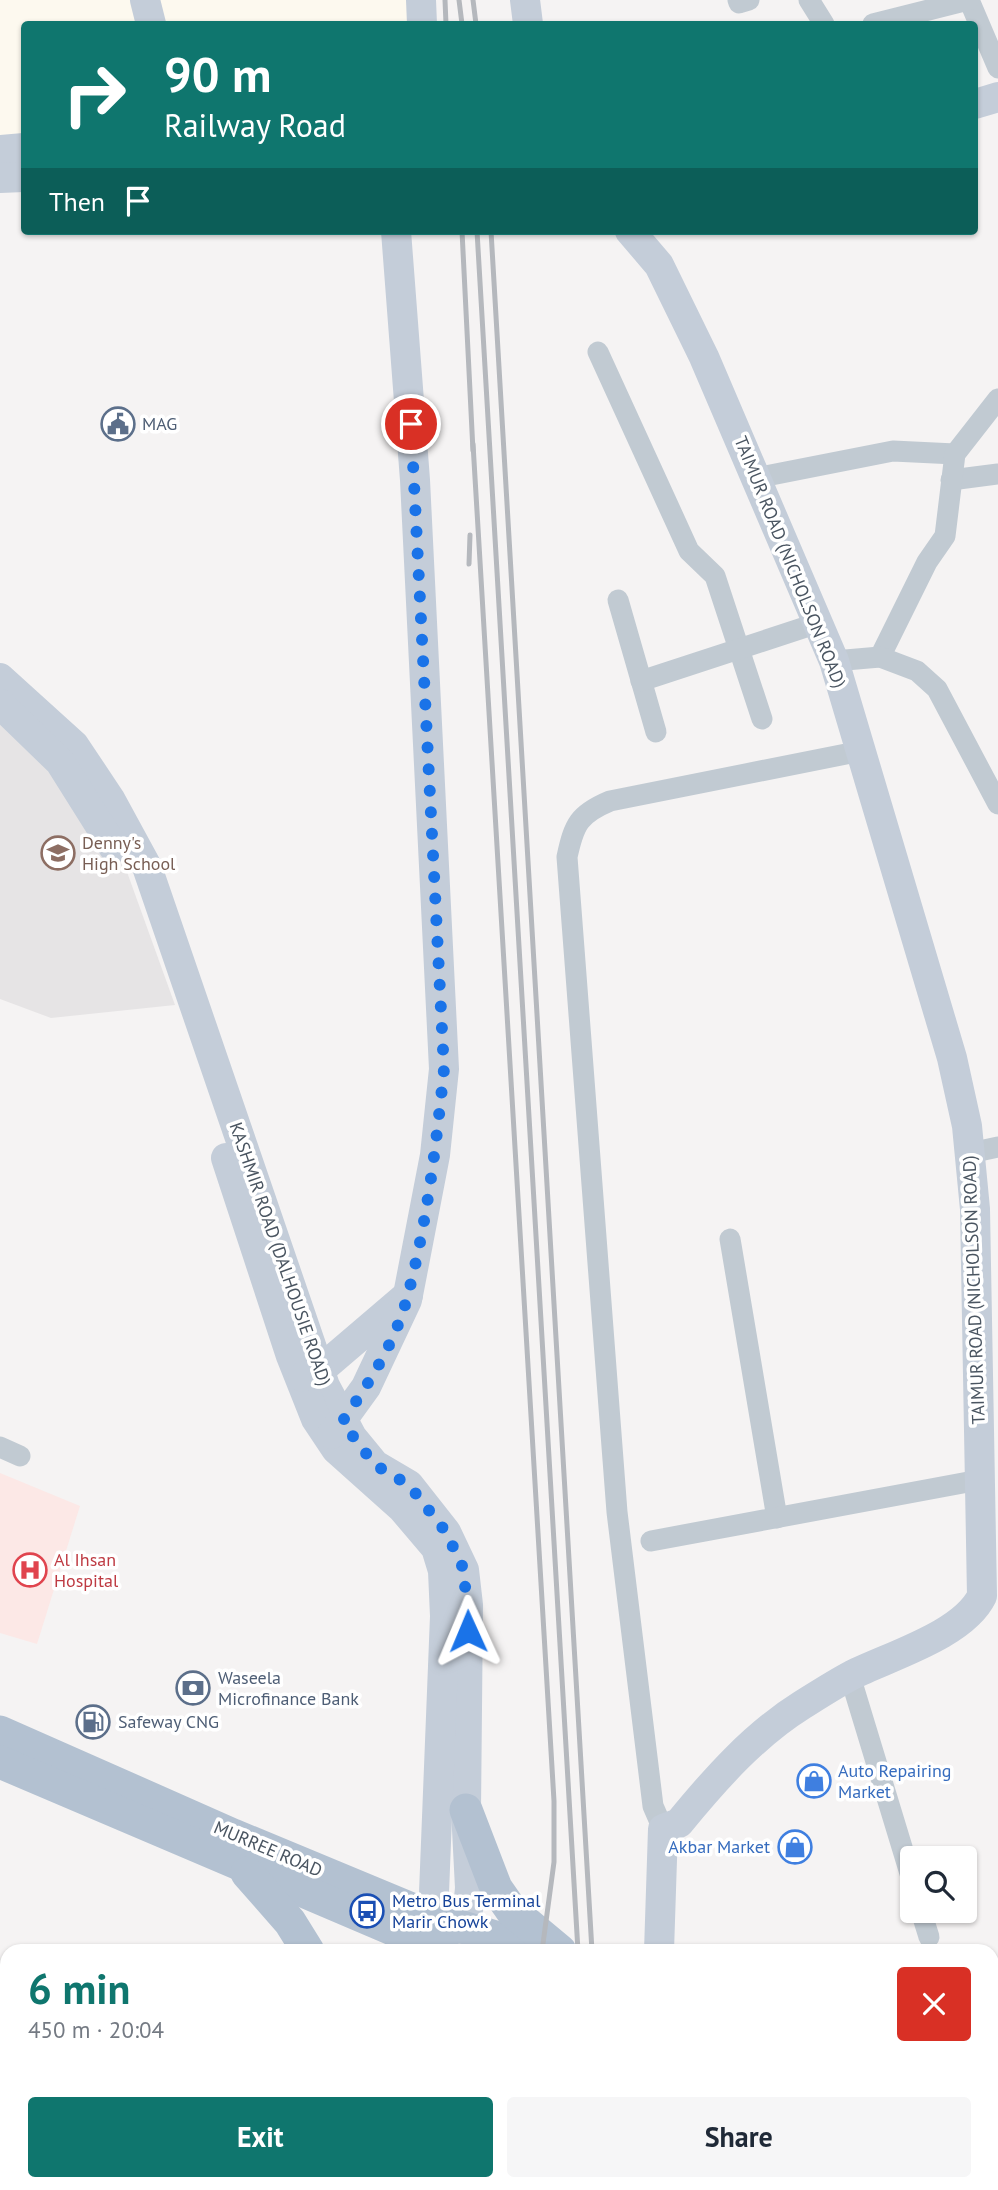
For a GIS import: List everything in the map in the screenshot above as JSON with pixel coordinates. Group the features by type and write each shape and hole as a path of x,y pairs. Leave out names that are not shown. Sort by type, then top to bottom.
{"main road":[{"name":"MURREE ROAD","path":"0,1732 233,1835 436,1939"},
{"name":"MURREE ROAD","path":"0,1762 238,1865 436,1939 480,1944"},
{"path":"466,1810 496,1888 512,1911 551,1944"},
{"path":"238,1865 263,1889 303,1944"}],"street":[{"path":"145,0 150,21"},
{"path":"421,0 422,21"},
{"path":"525,0 528,21"},
{"path":"738,0 739,3 749,0"},
{"path":"810,0 822,21"},
{"path":"885,21 969,0 978,21"},
{"path":"978,21 998,68"},
{"path":"978,103 998,97"},
{"path":"0,150 21,148"},
{"path":"0,178 21,177"},
{"path":"335,1431 372,1375 408,1294 435,1155 444,1069 415,480 396,235"},
{"name":"TAIMUR ROAD (NICHOLSON ROAD)","path":"634,235 659,265 704,357 834,661 951,1058 967,1126 984,1150 975,1209 982,1596 976,1609 927,1641 850,1676 800,1706 759,1737 679,1823 663,1829"},
{"path":"598,352 689,551 715,576 762,719"},
{"path":"880,656 927,562 945,536 955,454 998,398"},
{"path":"756,478 893,451 955,454"},
{"path":"951,480 998,474"},
{"path":"618,600 656,732"},
{"path":"641,681 818,623"},
{"path":"834,661 880,656 917,671 937,689 996,797"},
{"name":"KASHMIR ROAD (DALHOUSIE ROAD)","path":"0,678 74,745 110,799 147,867 309,1375"},
{"name":"KASHMIR ROAD (DALHOUSIE ROAD)","path":"0,704 60,762 127,872 309,1375 335,1431 421,1527 436,1548 443,1571 445,1616 436,1939"},
{"path":"659,1944 663,1829 653,1806 618,1512 567,857 571,837 584,812 610,801 861,751"},
{"path":"730,1239 777,1518"},
{"path":"309,1375 408,1294"},
{"name":"KASHMIR ROAD (DALHOUSIE ROAD)","path":"335,1431 375,1465 409,1485 446,1532 464,1570 468,1605 466,1810 470,1888 436,1939"},
{"path":"0,1447 20,1456"},
{"path":"651,1541 979,1480"},
{"path":"850,1676 902,1846"},
{"path":"925,1923 929,1937"}],"shaded area":[{"path":"0,0 418,0 420,21 21,21 21,165 0,167"},
{"name":"Denny's High School","path":"0,704 106,833 127,872 175,1005 51,1018 0,999"},
{"name":"Al Ihsan Hospital","path":"0,1473 80,1506 37,1644 0,1633"}],"railway":[{"path":"445,0 446,21"},
{"path":"459,0 462,21"},
{"path":"473,0 476,21"},
{"path":"462,235 473,451"},
{"path":"477,235 578,1944"},
{"path":"491,235 592,1944"},
{"path":"473,444 554,1801 554,1862 543,1944"},
{"path":"469,564 470,535"}],"place":[{"name":"MAG","path":"118,424"},
{"name":"Denny's High School","path":"58,853"},
{"name":"Al Ihsan Hospital","path":"30,1570"},
{"name":"Waseela Microfinance Bank","path":"193,1688"},
{"name":"Safeway CNG","path":"93,1722"},
{"name":"Auto Repairing Market","path":"814,1781"},
{"name":"Akbar Market","path":"795,1847"},
{"name":"Metro Bus Terminal Marir Chowk","path":"367,1911"}],"route":[{"path":"411,424 439,930 444,1069 435,1155 407,1300 391,1339 366,1387 342,1422 375,1465 409,1485 446,1532 464,1570 468,1631"}]}
